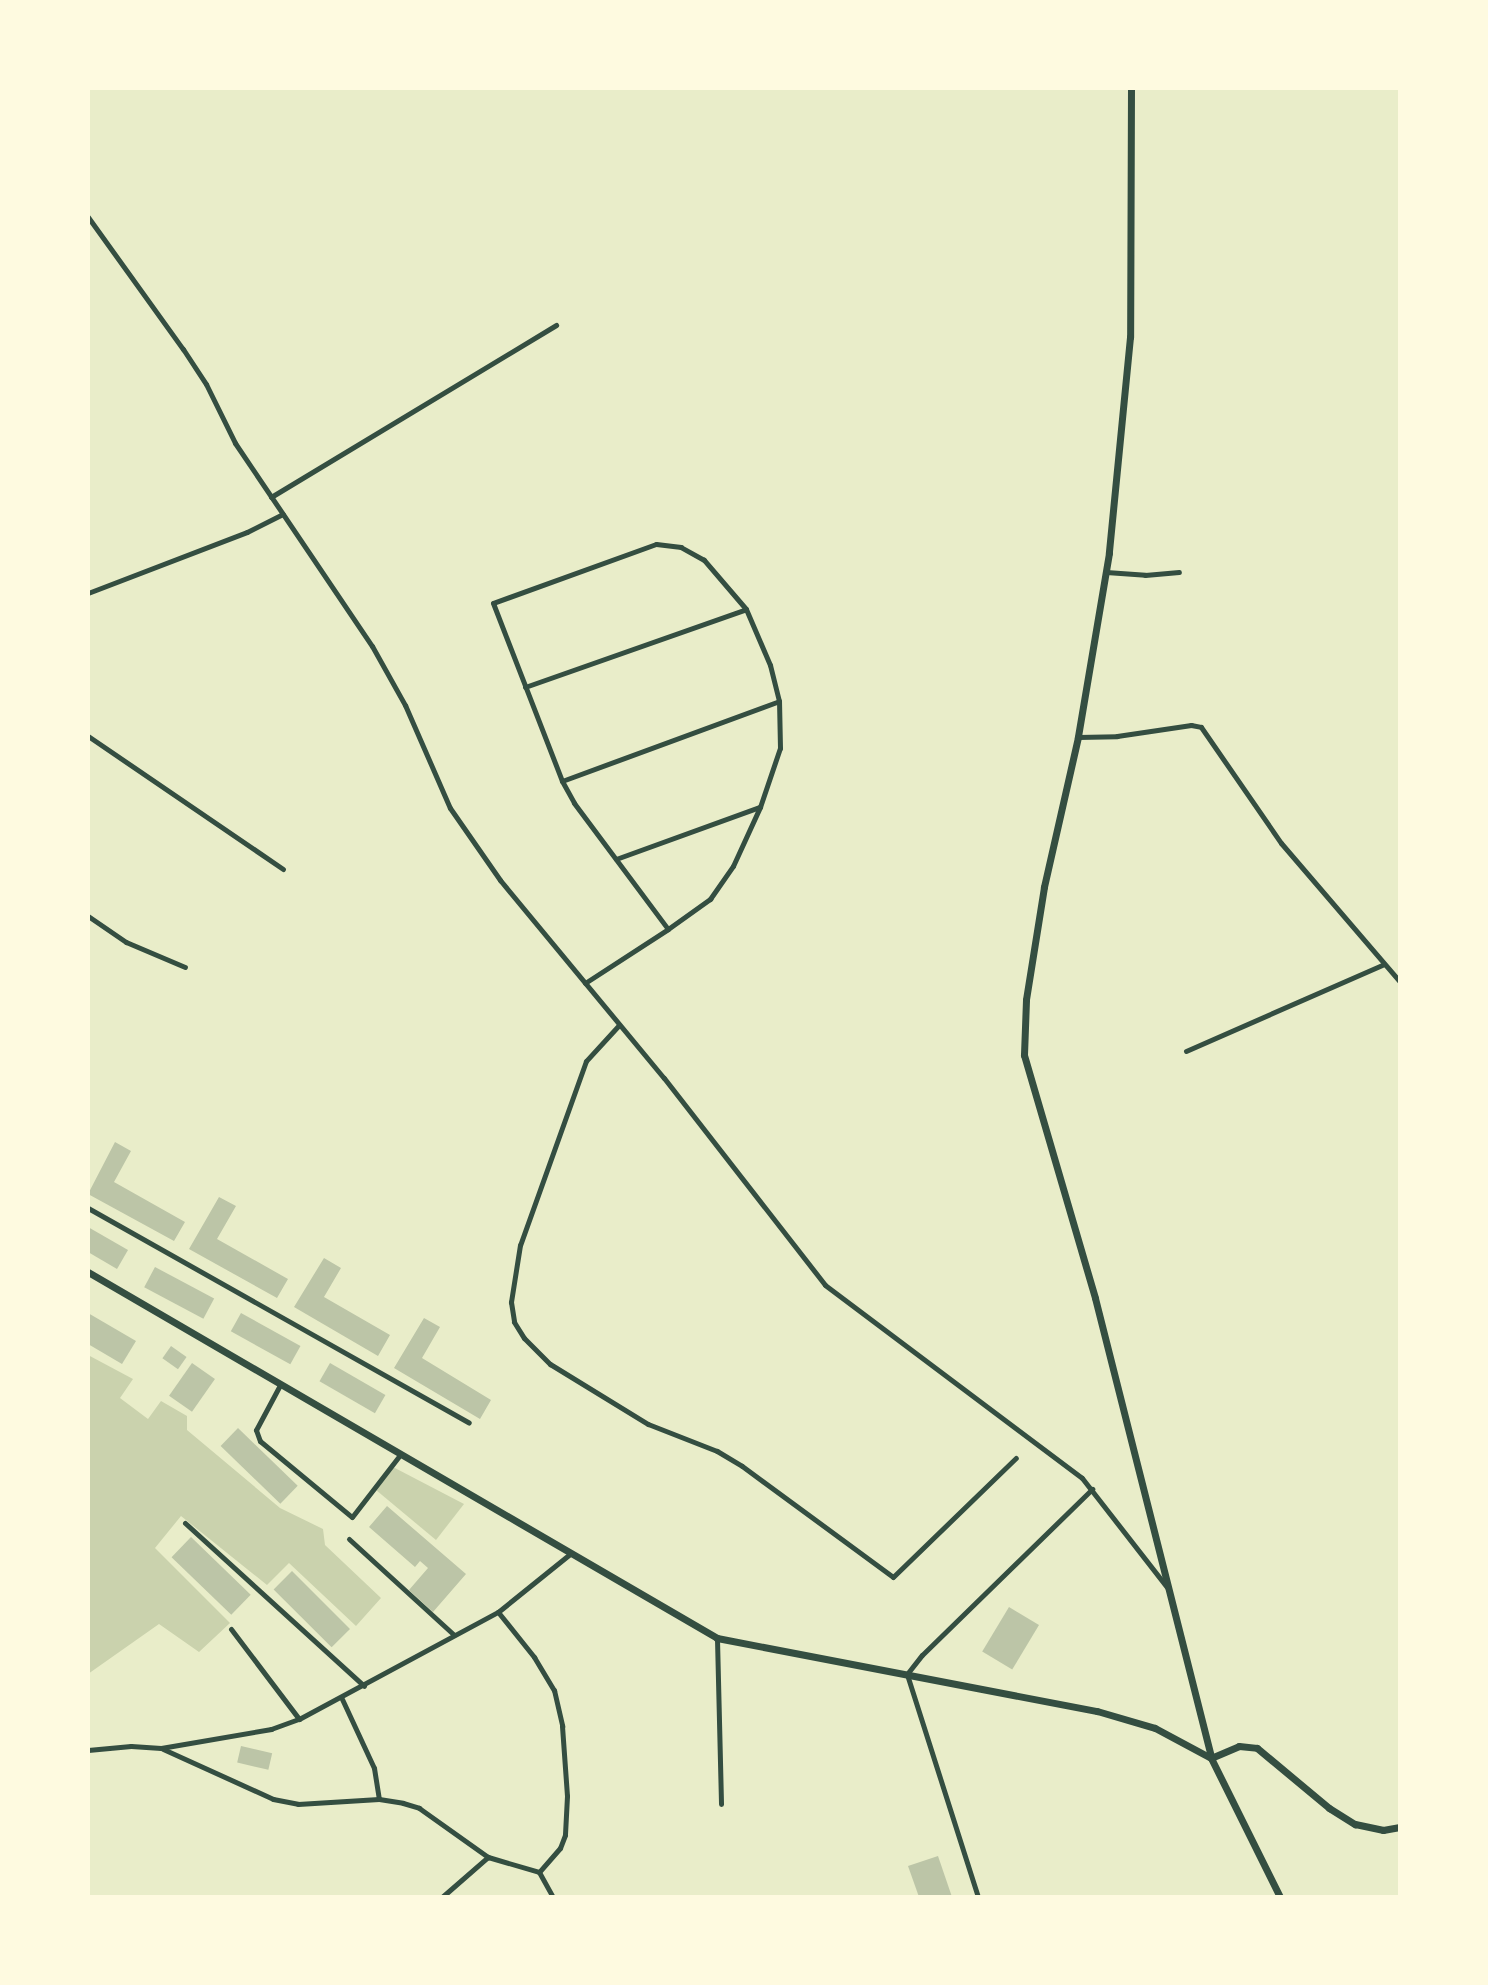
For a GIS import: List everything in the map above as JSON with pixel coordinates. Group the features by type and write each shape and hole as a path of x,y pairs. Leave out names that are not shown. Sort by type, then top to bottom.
{"main road":[{"path":"1131,88 1130,337 1106,572 1078,737 1044,887 1026,1000 1024,1055 1095,1298 1211,1758 1280,1897"},
{"path":"88,1272 717,1638 1129,1720 1174,1737 1211,1758"},
{"path":"1211,1758 1239,1746 1257,1748 1329,1808 1355,1824 1375,1830 1399,1828"}],"street":[{"path":"88,217 191,360 235,443 390,677 450,808 508,890 825,1285 1054,1456 1092,1489 1168,1588"},
{"path":"271,497 556,325"},
{"path":"88,593 121,583 206,545 247,532 283,514"},
{"path":"585,983 668,929 710,899 733,866 760,807 780,748 779,701 770,665 746,609 704,560 681,547 656,544 624,552 493,603 562,781 574,803 668,929"},
{"path":"1106,572 1145,575 1179,572"},
{"path":"525,687 746,609"},
{"path":"562,781 779,701"},
{"path":"1078,737 1117,736 1191,725 1201,727 1281,843 1400,982"},
{"path":"88,736 283,869"},
{"path":"616,859 760,807"},
{"path":"88,916 126,942 185,967"},
{"path":"1186,1051 1384,964"},
{"path":"619,1025 586,1061 520,1245 511,1302 514,1322 524,1338 550,1364 648,1424 717,1451 742,1466 893,1577 1016,1458"},
{"path":"88,1208 469,1423"},
{"path":"280,1385 256,1430 260,1441 352,1517 400,1455"},
{"path":"978,1897 907,1674 922,1655 1092,1489"},
{"path":"185,1523 364,1686"},
{"path":"349,1539 454,1635"},
{"path":"88,1750 131,1746 161,1748 271,1729 299,1719 342,1699 498,1612 570,1554"},
{"path":"498,1612 554,1690 560,1714 565,1746 565,1835 553,1859 539,1872"},
{"path":"231,1629 299,1719"},
{"path":"717,1638 721,1804"},
{"path":"342,1699 374,1768 379,1799"},
{"path":"161,1748 273,1799 298,1804 379,1799 419,1808 488,1857 539,1872 553,1897"},
{"path":"442,1897 488,1857"}],"green space":[{"path":"88,1355 133,1379 120,1398 148,1419 161,1401 187,1416 187,1430 280,1508 323,1529 325,1545 381,1598 356,1626 289,1563 267,1585 181,1516 155,1548 230,1623 199,1652 159,1624 88,1674"},
{"path":"393,1467 464,1504 436,1540 376,1490"}],"building":[{"path":"115,1142 131,1151 114,1182 185,1222 174,1241 88,1194"},
{"path":"219,1197 236,1206 217,1239 288,1279 277,1298 189,1249"},
{"path":"88,1227 128,1250 117,1269 88,1252"},
{"path":"324,1258 341,1268 324,1297 390,1335 378,1356 294,1307"},
{"path":"155,1267 214,1298 203,1319 144,1287"},
{"path":"88,1313 136,1341 122,1364 88,1344"},
{"path":"241,1313 300,1346 290,1364 231,1331"},
{"path":"424,1318 440,1327 422,1358 491,1400 480,1419 394,1368"},
{"path":"171,1346 187,1357 178,1369 162,1358"},
{"path":"192,1363 215,1379 192,1412 169,1396"},
{"path":"330,1363 385,1395 375,1413 320,1381"},
{"path":"238,1428 298,1486 280,1504 221,1446"},
{"path":"387,1506 466,1574 433,1612 409,1590 428,1568 420,1561 415,1567 369,1527"},
{"path":"191,1537 251,1595 231,1615 172,1557"},
{"path":"292,1571 350,1629 332,1647 274,1589"},
{"path":"1009,1607 1039,1625 1012,1670 982,1652"},
{"path":"241,1746 272,1753 268,1770 237,1763"},
{"path":"938,1856 952,1897 919,1897 908,1866"}]}
